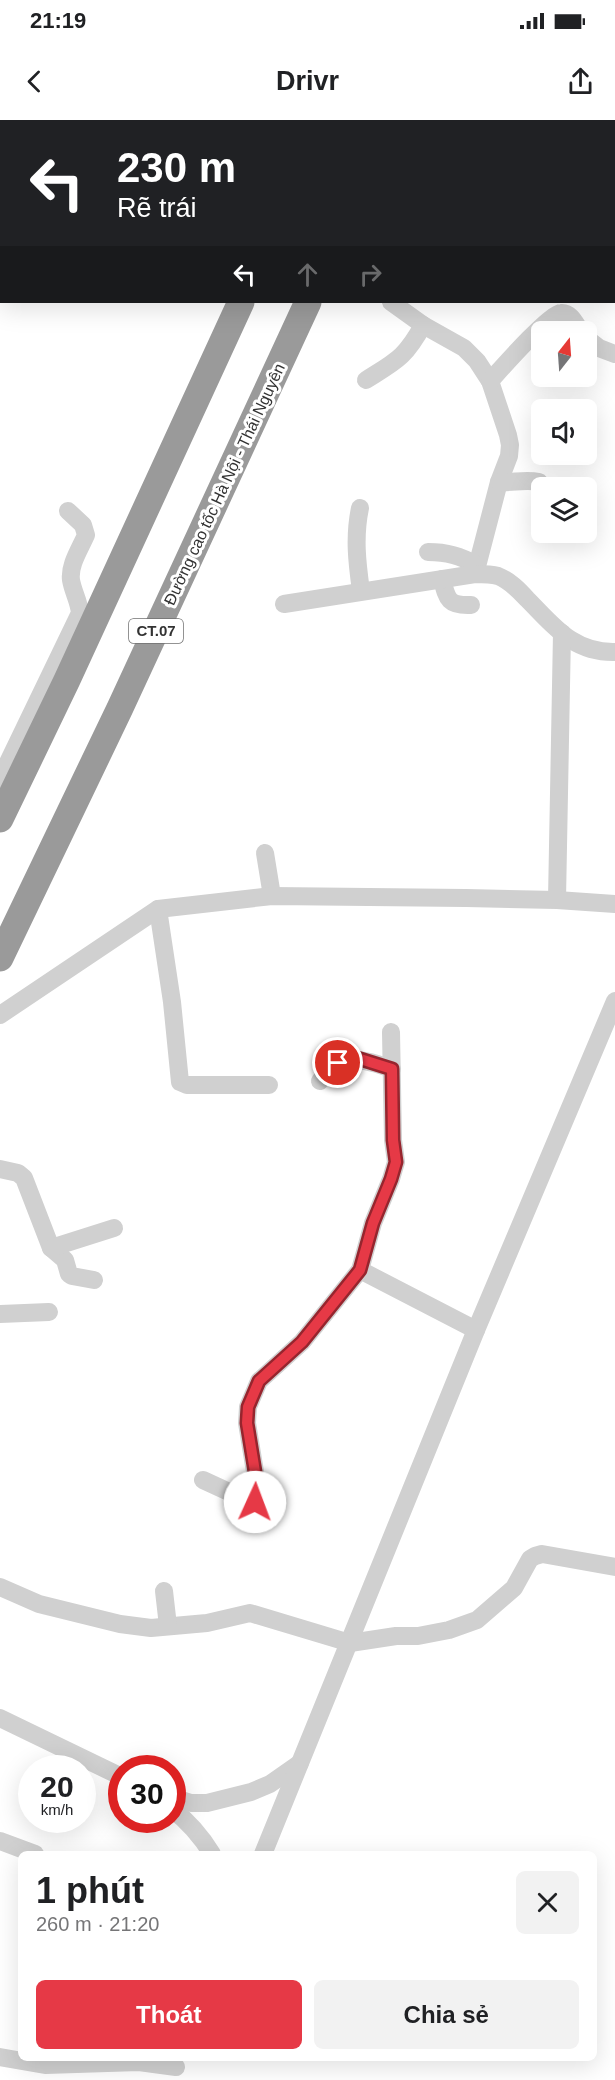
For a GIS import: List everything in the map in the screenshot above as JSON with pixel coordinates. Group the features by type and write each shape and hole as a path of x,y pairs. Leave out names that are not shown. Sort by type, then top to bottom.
{"highway":[{"path":"0,819 67,680 241,303"},
{"name":"Đường cao tốc Hà Nội - Thái Nguyên","path":"0,958 120,708 308,303"}],"street":[{"path":"392,303 423,326 464,348 477,361 490,381 510,445 476,569"},
{"path":"549,321 559,313 564,313 574,321"},
{"path":"366,380 404,355 423,326"},
{"path":"490,381 531,338"},
{"path":"597,346 615,354"},
{"path":"499,482 531,481"},
{"path":"360,508 355,550 361,591"},
{"path":"0,779 80,613 71,577 73,563 86,535 83,525 68,511"},
{"path":"428,552 446,552 463,557 476,569 496,575 512,584 561,633 576,644 590,651 615,652"},
{"path":"285,604 442,579 476,569"},
{"path":"442,579 450,600 458,606 471,605"},
{"path":"557,900 561,633"},
{"path":"265,853 272,896"},
{"path":"0,1015 158,909 272,896 557,900 615,904"},
{"path":"158,909 172,1002 180,1082 187,1085 269,1085"},
{"path":"264,1851 476,1330 615,1001"},
{"path":"203,1480 255,1502 258,1490 247,1423 248,1407 259,1381 302,1342 360,1270 373,1223 396,1162 393,1140 391,1032"},
{"path":"320,1081 329,1069 338,1063 357,1058 392,1069"},
{"path":"0,1168 18,1173 24,1178 51,1248 65,1260 68,1272 72,1276 94,1280"},
{"path":"51,1248 114,1228"},
{"path":"360,1270 476,1330"},
{"path":"0,1314 49,1312"},
{"path":"0,1587 39,1604 120,1624 151,1628 207,1623 250,1613 350,1643 449,1630 477,1620 514,1588 530,1559 542,1554 615,1568"},
{"path":"164,1591 168,1626"},
{"path":"0,1718 108,1770"},
{"path":"186,1801 207,1803 251,1792 270,1784 300,1763"},
{"path":"186,1820 210,1851"},
{"path":"0,1841 27,1851"},
{"path":"0,2057 18,2060"},
{"path":"22,2061 45,2065 130,2062 175,2068"}],"route":[{"path":"255,1502 258,1490 247,1423 248,1407 259,1381 302,1342 360,1270 373,1223 396,1162 393,1140 392,1069 357,1058 338,1063"}]}
